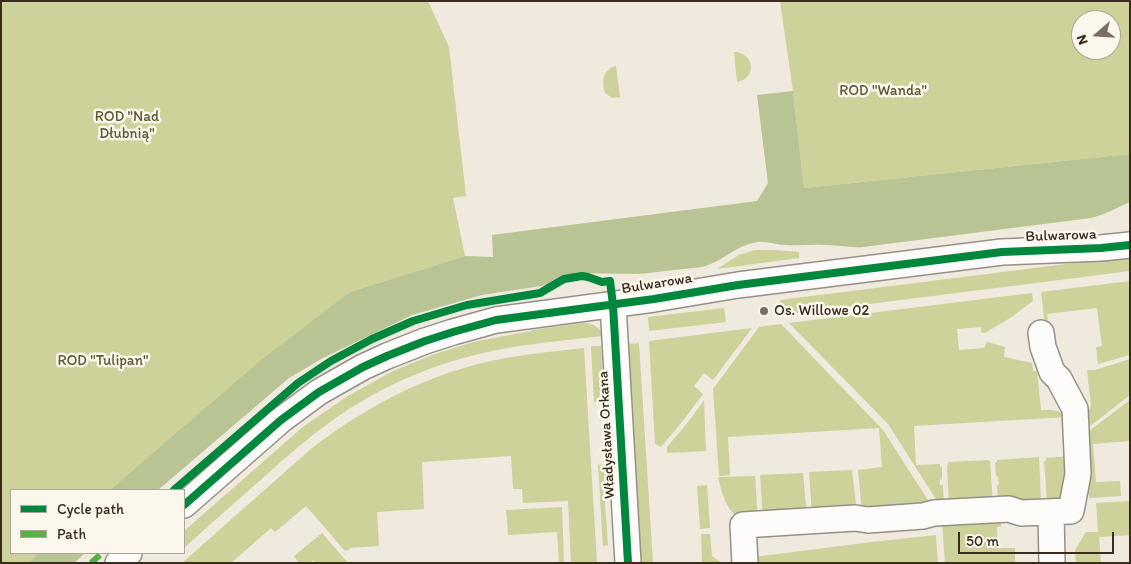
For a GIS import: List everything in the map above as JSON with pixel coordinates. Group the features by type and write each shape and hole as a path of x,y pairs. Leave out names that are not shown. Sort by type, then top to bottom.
{"street":[{"name":"Bulwarowa","path":"185,504 281,420 342,378 387,356 444,335 496,320 654,300 738,285 992,254 1130,245"},
{"name":"Władysława Orkana","path":"613,305 628,563"},
{"path":"745,563 742,525 855,518 868,520 922,516 934,513 1009,509 1022,513 1071,511 1078,474 1075,409 1059,379 1052,372 1043,347 1041,333"},
{"path":"1051,512 1052,563"},
{"path":"118,563 129,554"}],"green space":[{"path":"1,1 428,1 449,47 466,196 453,198 465,256 350,292 111,489 10,489 10,554 38,554 28,563 1,563"},
{"name":"ROD \"Wanda\"","path":"780,1 1130,1 1130,154 804,188"},
{"path":"734,52 746,56 751,66 748,76 744,80 737,82"},
{"path":"616,66 620,97 612,98 605,93 603,80 608,70"},
{"path":"793,91 804,188 1130,154 1130,202 1091,218 863,247 782,245 758,242 742,246 702,267 639,274 580,273 560,278 548,285 482,295 412,315 323,358 289,378 159,489 111,489 260,361 350,292 465,256 493,257 492,235 757,201 768,183 757,95"},
{"path":"755,250 799,252 799,258 717,269 739,255"},
{"path":"1130,256 1130,271 783,315 780,300"},
{"path":"1130,281 1130,355 1098,364 1096,347 1102,346 1097,308 1047,314 1050,334 1046,334 1041,292"},
{"path":"1032,293 1033,301 985,333 981,332 981,327 957,329 959,350 984,348 987,342 1005,347 1004,357 1032,363 1033,371 1037,371 1041,410 1058,411 1067,417 914,426 916,465 940,464 940,467 942,467 940,485 943,485 944,507 941,507 888,424 789,323"},
{"path":"724,308 726,322 649,331 648,317"},
{"path":"583,323 596,326 603,336 540,343 460,359 440,365 385,388 350,408 307,440 185,547 185,530 304,426 348,396 393,371 435,354 473,342 532,330"},
{"path":"781,324 883,430 933,508 862,512 858,470 882,467 879,428 728,437 730,475 719,476 713,389 759,327"},
{"path":"752,328 713,380 704,373 694,386 703,394 661,447 655,444 649,341"},
{"path":"639,343 653,563 641,563 628,344"},
{"path":"591,346 601,346 604,401 594,402"},
{"path":"584,348 597,563 571,563 568,501 523,503 522,489 513,489 511,456 422,462 424,509 377,512 379,546 350,548 345,551 306,506 275,532 271,528 231,563 182,563 312,448 370,409 411,388 478,364 518,356"},
{"path":"1130,359 1130,395 1085,430 1085,417 1091,406 1087,370 1095,370"},
{"path":"704,400 706,451 667,453 667,447"},
{"path":"1130,400 1130,441 1093,444 1096,482 1120,481 1121,496 1089,498 1085,434"},
{"path":"1072,456 1066,500 1047,501 1044,461 1046,461 1046,458"},
{"path":"1039,457 1041,501 998,504 997,485 999,485 995,463 997,460"},
{"path":"989,460 993,504 949,507 948,462"},
{"path":"609,464 610,484 604,488 608,545 603,546 598,465"},
{"path":"852,470 857,512 812,515 809,472"},
{"path":"803,473 807,515 763,518 760,475"},
{"path":"755,476 758,518 741,518 736,516 728,507 718,477"},
{"path":"707,485 710,528 700,529 697,486"},
{"path":"1130,501 1130,535 1099,537 1101,563 1076,563 1075,550 1086,532 1098,532 1096,503"},
{"path":"562,507 564,563 559,563 557,532 508,535 506,510"},
{"path":"1001,519 1001,526 997,527 998,548 1015,548 1015,563 945,563 942,523"},
{"path":"322,533 348,563 316,563 313,560 310,563 299,563 294,556"},
{"path":"701,534 710,534 712,556 722,563 702,563"},
{"path":"936,535 938,563 754,563 754,557"},
{"path":"38,554 84,554 74,563 28,563"}],"marked path":[{"path":"91,563 101,554"}],"cycle path":[{"path":"185,504 281,420 319,392 363,367 387,356 425,341 496,320 654,299 738,285 1002,252 1130,245"},
{"path":"175,489 298,383 331,361 372,339 413,321 467,305 540,293 564,279 582,276 602,282 610,281 628,563"}],"place":[{"name":"Os. Willowe 02","path":"764,311"}],"park label":[{"name":"ROD \"Nad Dłubnią\"","path":"127,126"},
{"name":"ROD \"Tulipan\"","path":"103,361"}]}
